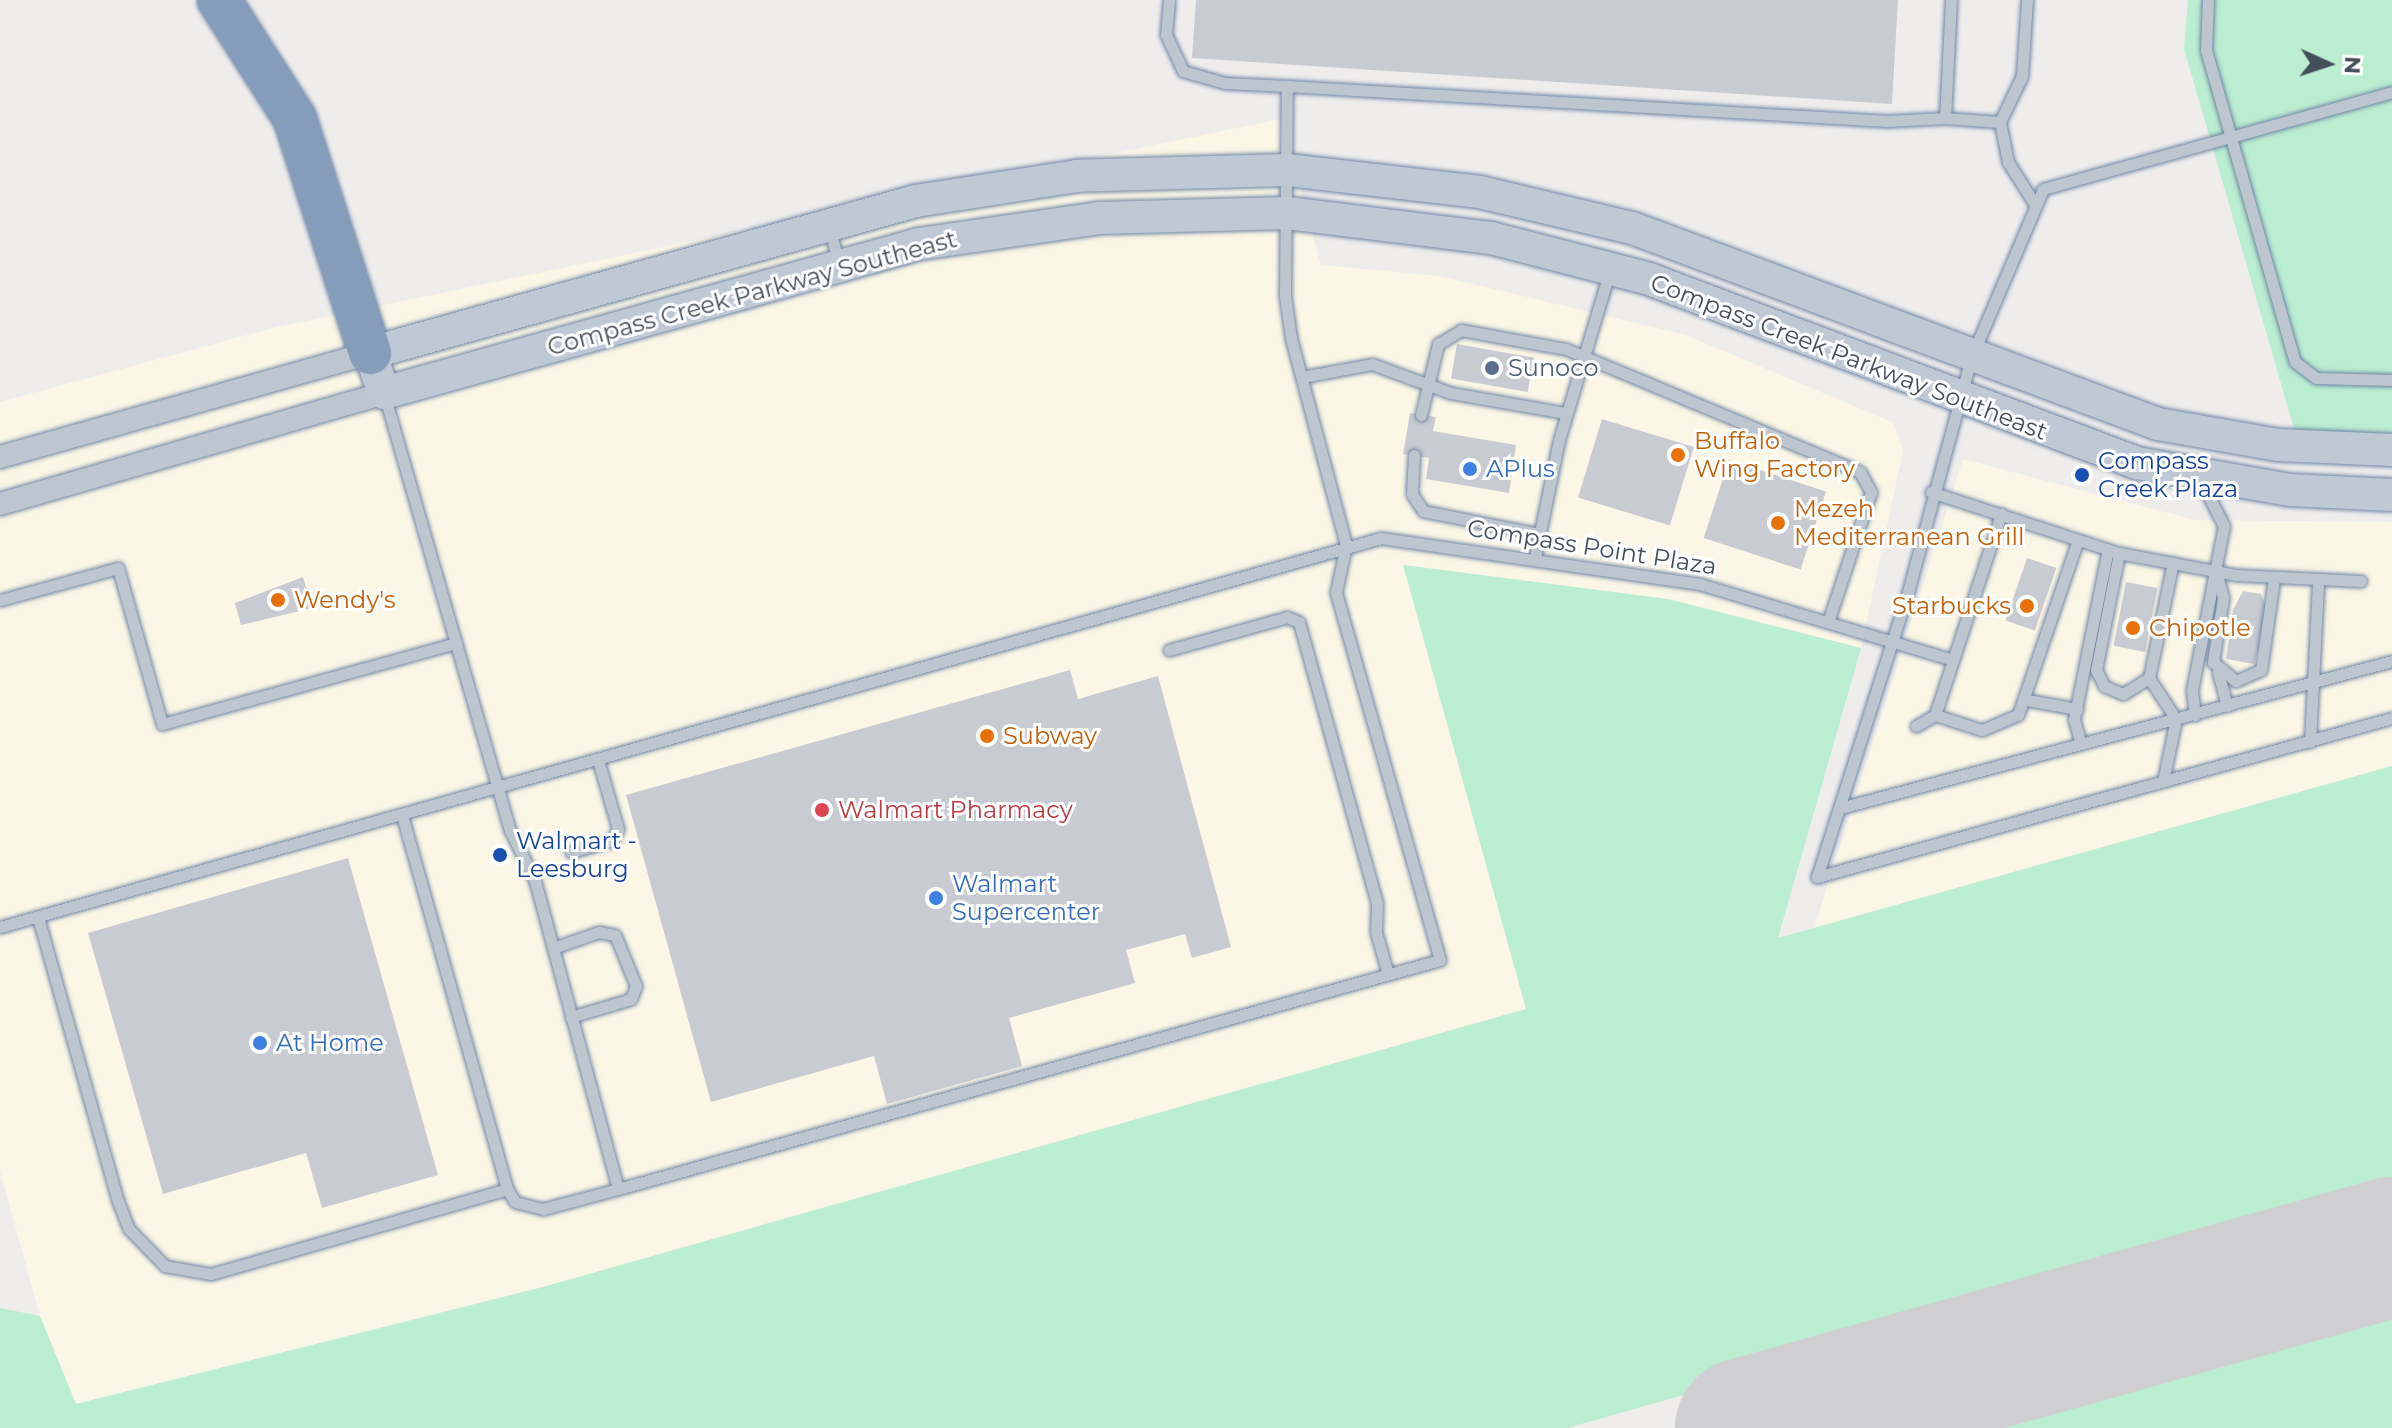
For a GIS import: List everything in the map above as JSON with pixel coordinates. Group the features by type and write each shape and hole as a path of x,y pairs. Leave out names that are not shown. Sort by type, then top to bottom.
{"highway":[{"path":"219,0 295,119 370,353"}],"street":[{"name":"Compass Creek Parkway Southeast","path":"0,457 828,222 1077,176 1286,170 1467,190 1632,228 1971,358 2158,424 2278,445 2392,450"},
{"name":"Compass Creek Parkway Southeast","path":"0,504 840,265 1037,224 1287,213 1491,238 1611,268 1720,303 1958,400 2196,476 2392,495"},
{"path":"370,353 384,393"}],"lane":[{"path":"1169,0 1166,35 1183,71 1225,83 1899,122 1945,118 2000,122"},
{"path":"1945,118 1951,0"},
{"path":"2027,0 2022,76 2000,122 2008,162 2034,203"},
{"path":"2208,0 2206,50 2295,362 2316,378 2392,380"},
{"path":"402,815 507,1189 515,1202 543,1209 1440,960 1336,592 1346,545 1302,377 1285,296 1287,86"},
{"path":"2392,92 2067,179 2043,189 2034,203 1971,358 1931,492 1892,641 1817,877 2164,777 2310,742 2392,718"},
{"path":"828,222 840,265"},
{"path":"1535,557 1566,413 1585,361 1611,268"},
{"path":"1421,415 1426,381 1438,344 1461,330 1548,343 1868,477 1871,492 1829,619"},
{"path":"1302,377 1353,363 1426,381 1451,393 1566,413"},
{"path":"384,393 498,791 553,948 618,1189"},
{"path":"1414,455 1412,494 1423,511 1539,534"},
{"path":"2195,715 2192,690 2224,526 2196,476"},
{"path":"1931,492 2113,551 2274,579 2318,584 2361,581"},
{"path":"1916,726 1935,715 2001,514"},
{"name":"Compass Point Plaza","path":"0,927 599,763 1346,545 1381,538 1535,557 1700,584 1829,619 1953,660"},
{"path":"1935,715 1991,730 2012,721 2027,700 2078,540"},
{"path":"2113,551 2098,679 2123,694 2149,678"},
{"path":"2081,744 2077,709 2113,551"},
{"path":"2164,777 2176,719 2149,678 2173,562"},
{"path":"0,600 118,568 162,724 456,643"},
{"path":"2216,570 2223,598 2214,650 2227,706"},
{"path":"2218,672 2236,681 2261,670 2274,579"},
{"path":"2310,742 2318,584"},
{"path":"1169,650 1287,617 1299,622 1377,903 1376,932 1388,974"},
{"path":"1840,808 2392,661"},
{"path":"2027,700 2077,709"},
{"path":"571,852 613,840 618,829 599,763"},
{"path":"38,917 118,1201 129,1229 165,1266 211,1274 507,1189"},
{"path":"553,948 599,932 615,935 636,986 631,999 571,1017"}],"shaded area":[{"path":"1280,119 1321,265 1439,276 1686,335 1894,423 1903,451 1861,648 1668,599 1404,565 1526,1009 543,1287 76,1404 40,1316 0,1171 0,402 273,328"},
{"path":"1963,459 2195,520 2392,522 2392,766 1814,928"}],"green space":[{"path":"2188,0 2392,0 2392,438 2295,432 2184,49"},
{"path":"1403,565 1668,599 1861,648 1778,938 2392,766 2392,1195 1567,1428 0,1428 0,1308 40,1316 76,1404 543,1287 1526,1009"},
{"path":"2392,1293 2392,1428 1910,1428"}],"building":[{"path":"1196,0 1898,0 1892,104 1192,58"},
{"name":"Sunoco","path":"1457,344 1534,358 1528,392 1451,378"},
{"name":"APlus","path":"1410,413 1436,417 1433,431 1516,445 1509,493 1426,479 1429,458 1403,454"},
{"path":"1602,419 1694,447 1670,525 1578,497"},
{"path":"1729,460 1826,492 1801,570 1704,538"},
{"name":"Starbucks","path":"2027,558 2056,568 2035,630 2006,620"},
{"name":"Wendy's","path":"303,577 312,608 241,625 235,603"},
{"name":"Chipotle","path":"2126,582 2157,588 2145,652 2114,646"},
{"path":"2243,591 2261,594 2268,612 2254,664 2226,659 2233,610"},
{"name":"Walmart Supercenter","path":"1070,670 1078,699 1158,676 1231,947 1192,958 1185,934 1126,950 1135,983 1009,1018 1022,1066 887,1104 874,1056 711,1102 626,795"},
{"name":"At Home","path":"348,858 438,1175 322,1208 306,1153 163,1194 88,933"}],"runway":[{"path":"1745,1428 2392,1247"}],"place":[{"name":"Sunoco","path":"1492,368"},
{"name":"Buffalo Wing Factory","path":"1678,455"},
{"name":"APlus","path":"1470,469"},
{"name":"Compass Creek Plaza","path":"2082,475"},
{"name":"Mezeh Mediterranean Grill","path":"1778,523"},
{"name":"Wendy's","path":"278,600"},
{"name":"Starbucks","path":"2027,606"},
{"name":"Chipotle","path":"2133,628"},
{"name":"Subway","path":"987,736"},
{"name":"Walmart Pharmacy","path":"822,810"},
{"name":"Walmart - Leesburg","path":"500,855"},
{"name":"Walmart Supercenter","path":"936,898"},
{"name":"At Home","path":"260,1043"}]}
